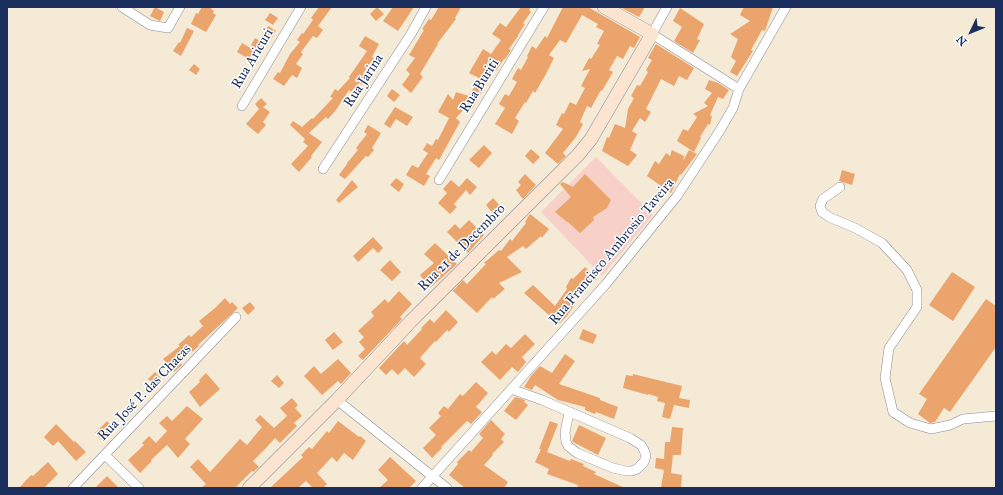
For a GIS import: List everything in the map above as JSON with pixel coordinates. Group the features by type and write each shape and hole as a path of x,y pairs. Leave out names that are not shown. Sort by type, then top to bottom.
{"street":[{"path":"122,7 150,25 168,28 180,7"},
{"name":"Rua Aricuri","path":"242,106 301,7"},
{"name":"Rua Jarina","path":"323,169 411,34 426,7"},
{"name":"Rua Buriti","path":"439,180 544,7"},
{"path":"604,7 652,34 739,89"},
{"name":"Rua 21 de Decembro","path":"249,488 337,400 411,321 578,155 591,139 667,7"},
{"name":"Rua Francisco Ambrosio Taveira","path":"422,488 606,284 677,196 723,126 733,108 739,89 786,7"},
{"path":"840,187 823,199 820,206 822,212 829,217 855,228 882,243 907,270 917,290 918,308 889,348 885,378 893,412 910,423 931,429 950,425 963,419 996,416"},
{"name":"Rua José P. das Chacas","path":"73,488 236,317"},
{"path":"511,389 630,438 641,445 646,456 644,462 637,469 626,471 613,468 576,453 566,442 565,432 569,413"},
{"path":"337,400 446,488"},
{"path":"105,455 139,488"}],"shaded area":[{"path":"596,157 653,215 602,276 541,212"}],"building":[{"path":"155,7 164,12 160,21 150,16"},
{"path":"202,7 213,7 211,9 216,15 206,32 191,24 196,13 198,14"},
{"path":"319,7 332,7 318,26 323,30 317,38 313,36 301,52 303,54 296,64 302,68 297,78 292,75 284,86 273,79 278,72 280,73 290,54 300,42 297,40 313,20 311,18"},
{"path":"377,7 384,14 376,21 370,14"},
{"path":"393,7 414,7 398,31 383,21"},
{"path":"439,7 461,7 455,18 456,19 437,44 420,74 423,77 411,93 402,85 410,74 406,70 415,58 409,55 424,30 422,29 429,19 431,20"},
{"path":"521,7 531,7 529,10 531,12 523,23 525,24 509,49 511,50 496,71 494,70 472,109 468,108 467,110 465,108 456,118 460,122 439,160 436,158 426,174 430,176 424,186 406,175 412,165 418,168 428,153 423,150 427,143 432,146 436,139 438,140 449,118 438,112 448,94 453,100 456,92 469,96 479,78 469,73 483,49 491,54 501,40 492,34 500,23 506,27"},
{"path":"563,7 588,7 640,37 634,48 630,46 623,59 617,56 609,70 613,72 591,108 587,106 580,122 583,124 576,137 563,153 566,156 558,164 545,153 563,129 556,125 562,113 564,114 570,102 576,105 585,88 581,86 590,69 582,71 589,58 591,59 600,45 597,44 604,31 596,27 598,24 582,15 566,43 560,40 549,55 554,58 546,74 535,93 533,91 515,118 519,121 512,134 495,124 505,108 499,104 505,94 509,96 517,82 512,79 518,68 521,70 532,46 536,49 545,36 547,38"},
{"path":"620,7 645,7 639,17"},
{"path":"744,7 773,7 765,31 762,30 751,50 753,51 737,76 730,72 736,61 731,57 738,39 730,34 750,21 740,15"},
{"path":"680,8 704,24 697,39 700,40 693,53 674,41 682,27 673,21"},
{"path":"270,13 278,18 273,25 265,20"},
{"path":"268,26 276,31 271,39 263,35"},
{"path":"187,28 194,31 181,56 173,51 179,42 180,43"},
{"path":"365,36 379,44 372,57 374,58 363,73 368,76 363,85 359,83 351,92 349,90 336,110 328,119 326,117 309,133 322,142 299,172 291,164 308,146 303,142 305,139 290,125 293,121 302,127 312,118 313,119 333,98 330,97 335,89 338,91 350,78 349,77 367,51 359,46"},
{"path":"255,38 264,43 260,51 251,45"},
{"path":"242,43 254,50 249,59 237,52"},
{"path":"656,44 694,68 687,80 679,76 674,86 661,79 646,109 651,112 645,122 640,118 632,131 637,134 630,150 637,155 628,166 602,151 607,137 609,138 615,124 625,128 628,109 634,98 631,96 637,85 640,86 648,72 646,70 652,60 648,58"},
{"path":"194,64 200,69 196,75 189,70"},
{"path":"709,80 718,83 729,90 723,99 718,97 710,115 712,116 710,125 708,124 700,137 701,138 694,152 677,141 683,129 688,131 697,117 693,114 708,106 704,103 712,93 705,89"},
{"path":"392,89 400,95 394,102 387,96"},
{"path":"261,98 267,104 263,107 270,112 263,122 266,125 258,134 246,124 259,109 255,104"},
{"path":"395,107 413,117 407,126 396,119 390,128 384,124"},
{"path":"368,125 381,133 372,148 374,150 368,157 366,156 345,179 339,175 358,150 356,148 367,134 364,132"},
{"path":"484,145 492,153 479,168 469,160"},
{"path":"531,149 540,157 533,164 525,156"},
{"path":"672,150 684,156 683,161 689,150 697,154 681,175 680,174 671,193 647,176 655,161 659,164 666,153 670,156"},
{"path":"842,170 855,174 852,185 839,181"},
{"path":"525,174 536,185 523,199 516,190 521,185 518,182"},
{"path":"585,174 611,200 607,208 593,217 594,220 580,233 555,212 571,197 560,184 563,182 573,187"},
{"path":"396,178 404,184 399,192 390,185"},
{"path":"467,178 477,187 470,195 466,190 454,204 457,207 450,214 438,203 447,193 443,189 451,180 459,187"},
{"path":"352,180 358,187 339,203 336,200"},
{"path":"493,198 503,209 495,216 486,205"},
{"path":"530,214 549,229 542,238 541,236 526,249 523,246 507,257 522,272 499,283 505,289 493,299 492,297 477,313 453,291 463,280 467,284 486,264 484,263 499,250 501,251 510,239 512,241 526,223 525,222"},
{"path":"469,220 484,235 468,253 447,232 455,224 460,229"},
{"path":"373,237 383,248 378,253 373,248 358,262 353,256"},
{"path":"435,243 457,264 430,288 420,275 434,263 424,254"},
{"path":"390,260 401,272 392,281 380,270"},
{"path":"585,267 597,279 586,287 584,285 573,302 575,304 567,316 559,324 524,293 533,285 555,306 567,289 566,287 571,278 573,279"},
{"path":"952,272 975,287 953,321 929,305"},
{"path":"399,291 412,304 400,317 402,319 363,360 358,356 365,349 359,342 364,337 358,331 374,316 371,312 385,299 388,303"},
{"path":"225,298 230,304 232,302 238,308 198,345 199,346 180,362 182,365 174,372 163,359 180,346 178,345 189,335 191,337 203,326 199,321"},
{"path":"986,299 996,306 996,347 950,412 944,408 935,422 930,423 918,414 927,399 919,394"},
{"path":"250,302 255,308 248,315 242,308"},
{"path":"446,310 458,322 449,332 447,330 436,342 435,341 420,358 426,364 414,377 405,368 398,375 392,369 386,375 379,368 404,341 407,345 430,319 434,323"},
{"path":"583,329 597,335 593,344 579,339"},
{"path":"334,332 343,342 333,350 325,340"},
{"path":"525,334 535,344 522,357 526,362 518,372 512,367 500,380 481,362 492,351 496,355 506,344 511,348"},
{"path":"565,354 575,361 559,384 600,398 600,400 618,407 614,419 596,412 595,414 585,410 585,407 558,400 535,385 532,390 524,387 540,366 552,373"},
{"path":"338,359 351,373 341,384 338,381 322,395 304,376 314,366 321,374"},
{"path":"155,372 161,378 154,385 148,379"},
{"path":"206,373 220,389 200,407 189,392 200,382 199,380"},
{"path":"633,374 682,386 679,398 690,400 689,408 674,405 670,419 662,417 665,403 657,401 658,397 623,388 626,375 633,376"},
{"path":"277,375 284,383 279,388 271,381"},
{"path":"476,382 488,393 476,407 482,412 471,424 467,421 432,458 423,448 436,435 429,428 441,416 438,413 444,406 448,409 460,394 463,396"},
{"path":"515,397 525,400 524,402 528,405 516,420 504,411"},
{"path":"292,398 298,405 295,408 302,416 294,423 297,426 280,443 275,438 253,461 259,467 253,472 252,471 235,488 201,488 206,484 190,467 198,459 210,472 240,439 247,445 262,427 255,420 260,415 274,428 287,416 280,408"},
{"path":"187,406 203,419 185,439 190,444 178,458 167,445 140,473 128,460 144,445 142,443 149,436 156,443 167,431 159,423 167,416 172,421"},
{"path":"491,420 505,434 501,439 504,442 484,465 508,482 504,488 465,488 449,475 458,464 457,462 469,450 471,452 483,438 479,434"},
{"path":"107,421 115,430 103,441 95,433"},
{"path":"338,421 366,441 353,460 344,453 337,462 332,457 317,473 327,484 323,488 313,488 306,481 298,488 270,488 303,457 301,455 309,447 312,449 327,431 329,433"},
{"path":"550,421 558,424 547,452 570,461 571,459 584,464 583,466 596,472 594,474 625,488 577,488 578,485 547,474 549,469 535,462"},
{"path":"56,424 86,452 76,461 58,441 53,446 44,437"},
{"path":"579,425 606,438 598,455 572,441"},
{"path":"672,427 683,428 681,455 673,455 671,473 682,475 681,488 661,487 664,470 655,468 656,458 664,459 665,442 670,442"},
{"path":"390,457 416,481 409,488 379,488 388,480 378,470"},
{"path":"48,462 58,474 44,488 19,488 31,475 33,476"},
{"path":"107,476 119,488 95,488"}]}
